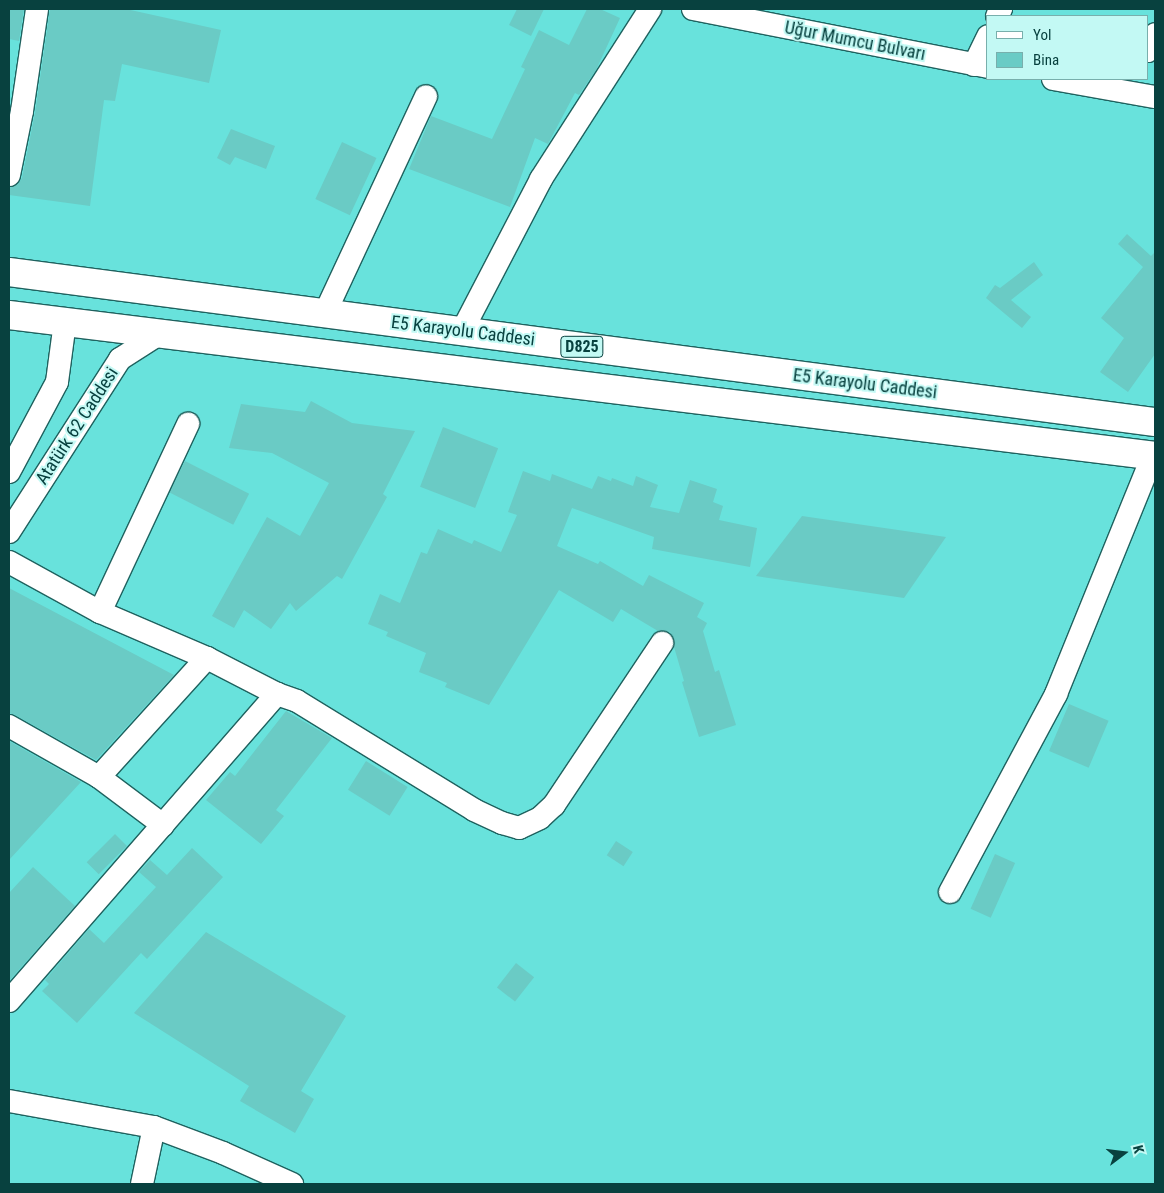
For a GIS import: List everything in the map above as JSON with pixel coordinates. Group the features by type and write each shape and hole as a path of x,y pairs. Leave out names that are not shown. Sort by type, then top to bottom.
{"highway":[{"name":"E5 Karayolu Caddesi","path":"9,272 1155,422"},
{"name":"E5 Karayolu Caddesi","path":"9,316 1154,456"}],"street":[{"path":"9,175 22,112 36,9"},
{"path":"462,331 541,179 650,9"},
{"name":"Uğur Mumcu Bulvarı","path":"706,10 981,66"},
{"path":"1149,49 1155,34"},
{"path":"981,66 986,45"},
{"path":"1064,80 1133,86 1155,97"},
{"path":"325,313 426,96"},
{"name":"Atatürk 62 Caddesi","path":"9,472 57,382 65,322"},
{"name":"Atatürk 62 Caddesi","path":"9,532 120,359 158,334"},
{"path":"100,612 188,424"},
{"path":"950,892 1056,694 1154,456"},
{"path":"9,562 100,612 207,658 277,694 297,702 474,810 502,823 519,828 540,818 554,805 662,643"},
{"path":"99,778 207,658"},
{"path":"9,1002 277,694"},
{"path":"9,726 99,778 163,825"},
{"path":"9,1101 154,1127 223,1153 292,1184"},
{"path":"142,1184 154,1127"}],"building":[{"path":"9,9 24,9 19,41 9,39"},
{"path":"50,9 126,9 221,30 209,83 122,64 115,101 104,100 90,206 9,195 9,188 18,184 22,178 35,113"},
{"path":"517,9 544,9 531,36 509,25"},
{"path":"587,9 600,9 620,18 596,70 579,95 575,93 548,144 535,138 510,207 409,169 431,116 492,139 525,69 521,67 539,30 569,45"},
{"path":"231,129 275,146 266,169 235,157 230,165 217,158"},
{"path":"342,142 376,158 350,215 315,199"},
{"path":"1127,234 1151,256 1155,252 1155,354 1128,392 1100,372 1124,338 1101,318 1143,267 1118,244"},
{"path":"1034,262 1043,275 1011,300 1031,317 1022,328 986,298 995,285 1000,288"},
{"path":"311,401 352,423 415,431 383,494 387,497 342,579 337,576 296,611 290,603 271,629 244,610 234,628 212,616 267,517 300,536 329,483 272,453 229,448 241,404 305,412"},
{"path":"443,427 498,448 475,508 420,487"},
{"path":"185,461 249,494 233,525 169,492"},
{"path":"523,471 550,481 552,474 592,489 598,476 611,481 612,478 633,486 636,476 658,485 650,507 679,513 690,480 717,489 713,502 723,506 719,520 757,528 750,567 652,549 654,537 572,508 557,546 598,564 600,561 643,586 649,575 704,603 697,617 707,623 703,631 715,672 719,670 736,725 699,737 682,682 684,681 674,647 674,638 670,632 658,631 621,609 613,622 559,590 489,705 445,687 447,683 419,672 426,653 386,636 388,632 368,624 380,594 400,603 421,552 427,554 438,529 472,544 474,540 501,552 517,515 508,512"},
{"path":"802,516 946,537 904,598 756,576"},
{"path":"9,588 174,675 96,760 9,713"},
{"path":"1069,704 1109,721 1089,768 1049,751"},
{"path":"286,711 332,738 276,810 284,816 261,844 206,800 230,772 235,776"},
{"path":"9,741 81,782 9,860"},
{"path":"366,761 408,787 390,816 348,790"},
{"path":"115,834 127,846 99,874 87,862"},
{"path":"616,841 633,852 624,866 607,855"},
{"path":"192,848 223,877 147,959 141,953 77,1023 42,991 49,984 45,980 89,929 104,943 156,887 139,872 150,860 167,875"},
{"path":"995,854 1015,863 991,918 971,909"},
{"path":"33,867 75,906 9,981 9,893"},
{"path":"206,932 346,1016 301,1091 314,1099 295,1133 240,1101 249,1086 134,1013"},
{"path":"516,963 534,977 515,1002 497,987"}]}
